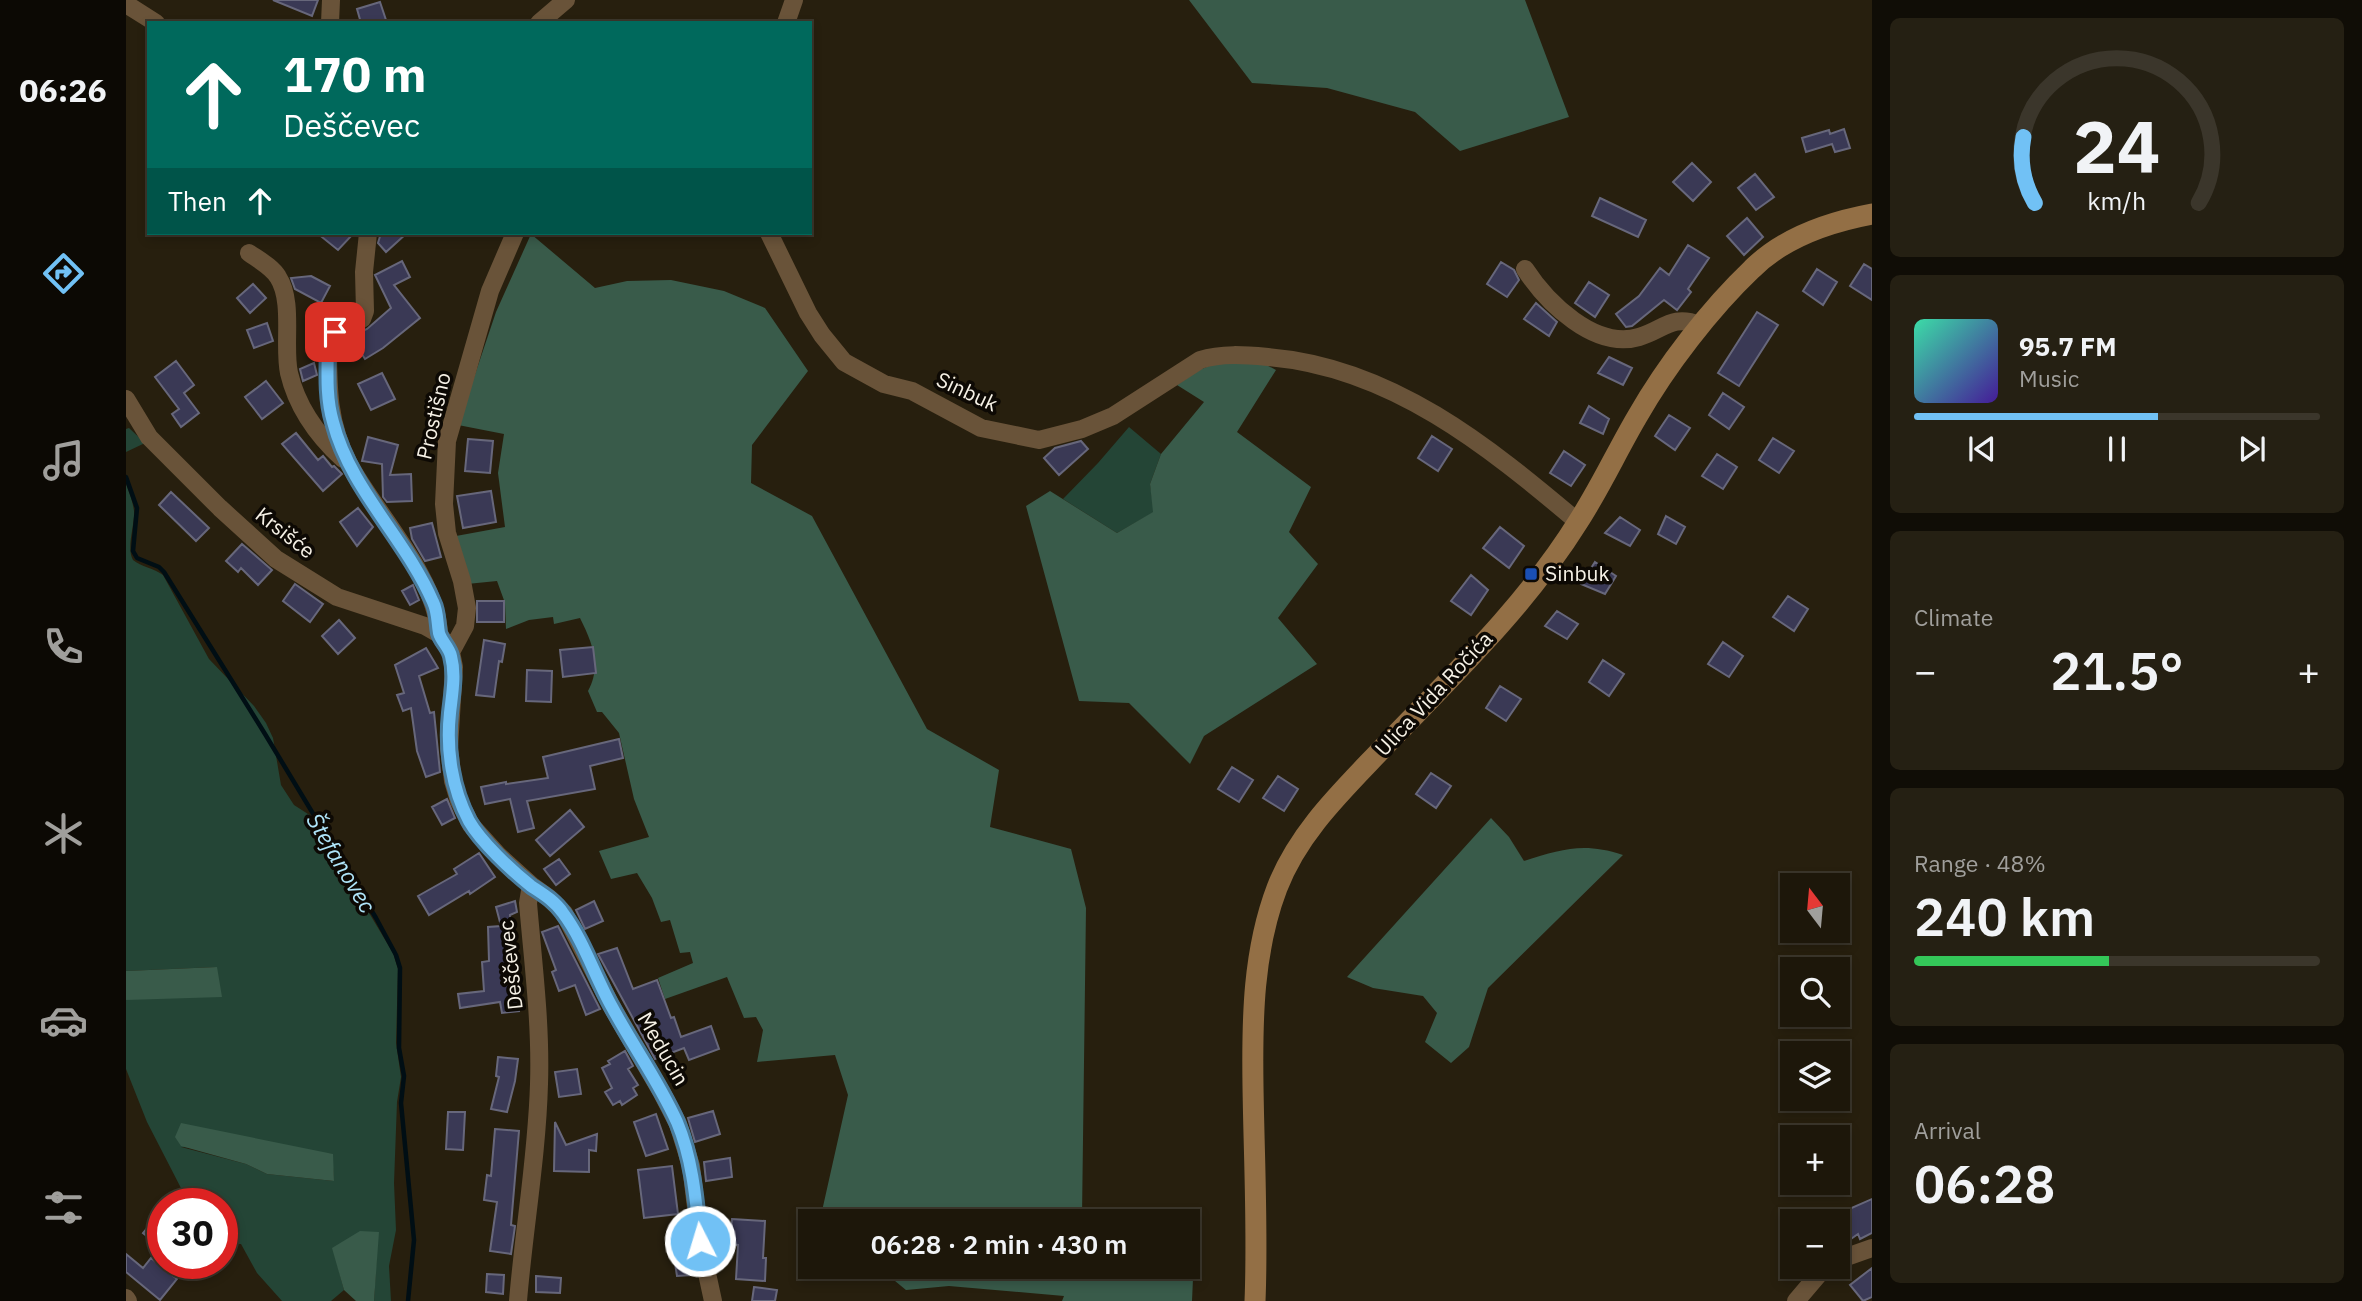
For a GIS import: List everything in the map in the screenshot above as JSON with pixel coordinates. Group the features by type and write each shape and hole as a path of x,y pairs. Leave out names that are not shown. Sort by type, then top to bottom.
{"main road":[{"name":"Ulica Vida Ročića","path":"1255,1301 1252,1034 1260,943 1277,887 1300,841 1335,799 1461,668 1538,578 1578,522 1639,412 1700,325 1755,265 1783,246 1816,228 1872,214"}],"street":[{"path":"330,21 331,0"},
{"path":"541,21 566,0"},
{"path":"787,21 794,0"},
{"path":"126,4 153,21"},
{"path":"368,235 364,272 365,312 362,319 328,338 329,403 333,423 348,463 431,596 439,620 439,634 451,652 454,675 449,748 453,781 459,801 471,825 499,856 531,885"},
{"name":"Prostišno","path":"451,652 465,626 467,608 462,581 447,533 444,504 447,441 490,291 514,235"},
{"name":"Sinbuk","path":"770,235 808,313 821,335 844,362 884,384 912,391 981,428 1039,440 1082,429 1113,416 1171,377 1200,360 1215,355 1312,362 1372,382 1438,416 1513,467 1578,522"},
{"path":"249,253 279,278 285,299 288,371 297,400 318,432 348,463"},
{"path":"1525,269 1539,291 1558,309 1582,326 1608,338 1618,340 1642,336 1674,321 1685,320 1700,325"},
{"name":"Krsišće","path":"126,399 149,437 276,559 337,597 425,626 439,634"},
{"name":"Deščevec","path":"518,1301 533,1177 539,1085 540,1022 528,903 531,885"},
{"name":"Meducin","path":"531,885 564,913 612,1007 678,1124 691,1166 700,1241 713,1301"},
{"path":"1850,1256 1872,1248"},
{"path":"1796,1301 1815,1279"}],"green space":[{"path":"1189,0 1525,0 1569,117 1460,151 1415,112 1327,88 1252,83"},
{"path":"531,235 595,288 627,281 671,280 724,291 765,308 808,371 752,445 751,483 812,516 927,729 999,770 990,827 1071,849 1086,908 1082,1209 822,1209 848,1095 835,1055 757,1062 763,1030 756,1017 744,1018 727,977 665,999 658,978 693,963 690,952 680,953 670,920 661,922 652,898 637,873 611,879 599,851 649,837 634,799 619,733 602,712 597,712 588,691 595,663 591,645 580,618 554,624 553,617 529,620 506,629 505,603 497,581 467,584 456,536 505,527 498,473 504,434 458,425 496,312"},
{"path":"1224,360 1259,361 1276,370 1237,432 1311,487 1289,532 1318,564 1278,618 1317,664 1204,736 1190,764 1129,703 1079,701 1026,506 1050,491 1117,533 1153,512 1150,484 1161,454 1204,402 1177,385 1199,370"},
{"path":"1129,427 1161,454 1150,484 1154,512 1117,533 1063,499"},
{"path":"129,428 145,443 126,452 126,429"},
{"path":"126,484 134,511 130,549 133,560 163,575 209,659 254,706 266,723 273,738 281,785 294,805 322,823 332,851 393,953 398,969 396,1043 401,1077 397,1102 394,1183 396,1230 389,1266 391,1301 374,1301 378,1232 333,1248 344,1290 331,1301 282,1301 257,1273 241,1244 238,1244 238,1188 181,1188 147,1122 126,1069 126,1000 217,967 126,971","holes":["181,1147 332,1154 334,1181 267,1174 246,1164"]},
{"path":"1491,818 1509,837 1524,861 1550,853 1585,848 1623,855 1488,988 1469,1047 1451,1063 1425,1042 1437,1013 1423,996 1373,988 1347,977"},
{"path":"217,967 222,997 126,1000 126,971"},
{"path":"181,1123 333,1154 334,1181 267,1174 246,1164 181,1146 175,1137"},
{"path":"360,1231 379,1232 374,1301 356,1301 344,1290 332,1248"},
{"path":"893,1279 1193,1279 1192,1301 1062,1301 1064,1296 949,1286 906,1290"}],"building":[{"path":"273,0 318,0 312,16"},
{"path":"380,2 386,21 360,21 357,9"},
{"path":"1844,129 1850,148 1835,152 1832,144 1806,152 1802,138 1829,130 1830,134"},
{"path":"1692,163 1711,182 1693,201 1673,182"},
{"path":"1755,174 1774,197 1756,210 1738,188"},
{"path":"1600,198 1646,220 1638,237 1592,216"},
{"path":"1747,218 1763,237 1744,255 1727,236"},
{"path":"319,235 352,235 338,250"},
{"path":"380,235 405,235 386,252 378,243"},
{"path":"1688,245 1709,258 1688,289 1691,292 1677,310 1664,300 1632,326 1626,327 1616,314 1639,296 1660,268 1669,275"},
{"path":"402,261 410,277 394,285 420,318 365,359 351,337 367,329 391,308 375,275"},
{"path":"1501,262 1514,270 1519,280 1507,297 1487,284"},
{"path":"1864,264 1872,269 1872,300 1850,286"},
{"path":"1817,269 1837,282 1823,305 1803,291"},
{"path":"311,276 330,286 321,303 295,289 291,278"},
{"path":"1589,282 1609,295 1595,317 1575,303"},
{"path":"253,284 266,298 250,313 237,298"},
{"path":"1536,303 1557,322 1549,336 1524,319"},
{"path":"1757,312 1778,325 1739,386 1718,373"},
{"path":"267,323 273,341 254,348 247,330"},
{"path":"1609,357 1632,368 1623,385 1598,373"},
{"path":"176,361 194,385 184,393 199,413 181,427 172,414 179,409 155,377"},
{"path":"314,363 317,375 303,381 300,369"},
{"path":"382,373 395,399 371,410 358,384"},
{"path":"266,381 283,403 262,419 245,397"},
{"path":"1723,393 1744,407 1729,429 1709,415"},
{"path":"1589,406 1609,419 1603,434 1580,423"},
{"path":"1669,415 1690,428 1675,450 1655,436"},
{"path":"296,433 318,460 323,456 342,474 323,491 282,444"},
{"path":"1432,436 1452,449 1438,471 1418,458"},
{"path":"368,437 398,445 390,475 411,474 412,501 387,502 383,497 382,464 362,461"},
{"path":"1773,438 1794,451 1779,473 1759,460"},
{"path":"468,439 493,441 490,473 465,471"},
{"path":"1081,441 1088,449 1059,475 1044,458 1055,448"},
{"path":"1564,451 1585,465 1571,486 1550,473"},
{"path":"1717,454 1737,467 1723,489 1702,476"},
{"path":"491,491 496,522 463,528 457,496"},
{"path":"171,492 209,528 196,541 159,505"},
{"path":"358,508 373,527 357,546 340,522"},
{"path":"1666,516 1685,527 1676,544 1658,534"},
{"path":"1620,517 1640,530 1630,546 1605,533"},
{"path":"432,523 441,557 425,561 412,539 410,528"},
{"path":"1500,527 1524,546 1509,568 1483,548"},
{"path":"242,544 272,570 258,585 241,568 238,572 226,561"},
{"path":"1595,562 1616,576 1605,594 1581,584"},
{"path":"1471,575 1488,590 1471,615 1451,601"},
{"path":"295,584 323,604 310,622 283,601"},
{"path":"413,585 419,600 410,605 402,591"},
{"path":"1788,596 1808,609 1794,631 1773,617"},
{"path":"477,601 504,601 504,622 477,622"},
{"path":"1557,611 1578,624 1567,639 1545,626"},
{"path":"339,620 355,638 338,654 322,636"},
{"path":"484,640 505,644 502,662 499,661 494,697 476,695"},
{"path":"1723,642 1743,656 1729,677 1708,664"},
{"path":"593,647 596,673 563,677 560,650"},
{"path":"426,648 438,668 419,676 430,713 434,712 440,772 426,777 417,751 411,708 403,711 397,695 404,693 395,665"},
{"path":"1603,660 1624,674 1609,696 1589,682"},
{"path":"527,670 552,671 551,702 526,701"},
{"path":"1500,686 1521,699 1506,721 1486,708"},
{"path":"619,739 623,758 590,766 595,789 527,801 534,828 518,832 510,799 485,804 481,787 548,778 543,757"},
{"path":"1232,767 1253,780 1239,802 1218,789"},
{"path":"1431,773 1451,786 1436,808 1416,794"},
{"path":"1278,776 1298,789 1284,811 1263,798"},
{"path":"447,799 455,818 442,825 432,807"},
{"path":"570,810 584,827 550,856 536,840"},
{"path":"479,853 495,877 470,894 469,891 429,915 418,896 457,874 454,869"},
{"path":"559,859 570,874 556,885 544,869"},
{"path":"515,901 517,912 510,915 512,959 519,1011 502,1013 500,1002 460,1008 458,994 484,991 482,962 489,961 488,927 501,926 496,907"},
{"path":"594,901 603,921 585,929 576,910"},
{"path":"558,926 600,1009 586,1015 575,985 559,991 552,972 556,970 542,932"},
{"path":"617,948 633,989 657,980 681,1037 711,1026 719,1049 689,1060 684,1048 655,1059 598,954"},
{"path":"625,1051 633,1066 628,1069 638,1085 633,1088 637,1095 622,1105 620,1101 613,1105 605,1092 612,1088 602,1068"},
{"path":"498,1057 518,1059 507,1112 491,1109 499,1077 496,1076"},
{"path":"577,1069 581,1094 559,1097 555,1072"},
{"path":"713,1111 720,1134 695,1142 688,1118"},
{"path":"448,1112 465,1112 463,1150 446,1149"},
{"path":"656,1114 668,1149 646,1156 634,1122"},
{"path":"555,1122 566,1145 597,1134 596,1151 589,1150 589,1172 554,1171"},
{"path":"495,1129 519,1131 511,1225 515,1226 511,1254 490,1251 497,1202 484,1200 487,1175 491,1176"},
{"path":"730,1158 732,1177 706,1181 704,1162"},
{"path":"672,1166 678,1214 644,1218 638,1170"},
{"path":"1872,1199 1872,1233 1860,1239 1858,1234 1850,1240 1849,1209"},
{"path":"732,1219 765,1221 765,1281 736,1279 738,1245 730,1244"},
{"path":"688,1233 690,1249 678,1250 675,1235"},
{"path":"126,1254 143,1268 147,1263 147,1279 177,1279 160,1300 126,1272"},
{"path":"689,1255 692,1275 677,1276 674,1257"},
{"path":"1872,1268 1872,1297 1863,1301 1850,1285"},
{"path":"487,1274 504,1275 503,1294 486,1292"},
{"path":"536,1276 561,1278 560,1293 536,1292"},
{"path":"754,1287 777,1290 775,1301 752,1301"}],"waterway":[{"name":"Štefanovec","path":"126,477 137,508 133,551 137,558 159,567 164,572 265,734 396,955 400,968 399,1048 404,1076 401,1103 414,1240 408,1301"}],"place":[{"name":"Sinbuk","path":"1531,574"}],"route":[{"path":"335,332 328,338 328,393 333,423 348,463 434,603 439,620 439,634 451,652 454,667 449,748 453,781 459,801 471,825 499,856 564,913 612,1007 678,1124 691,1166 700,1241"}]}
